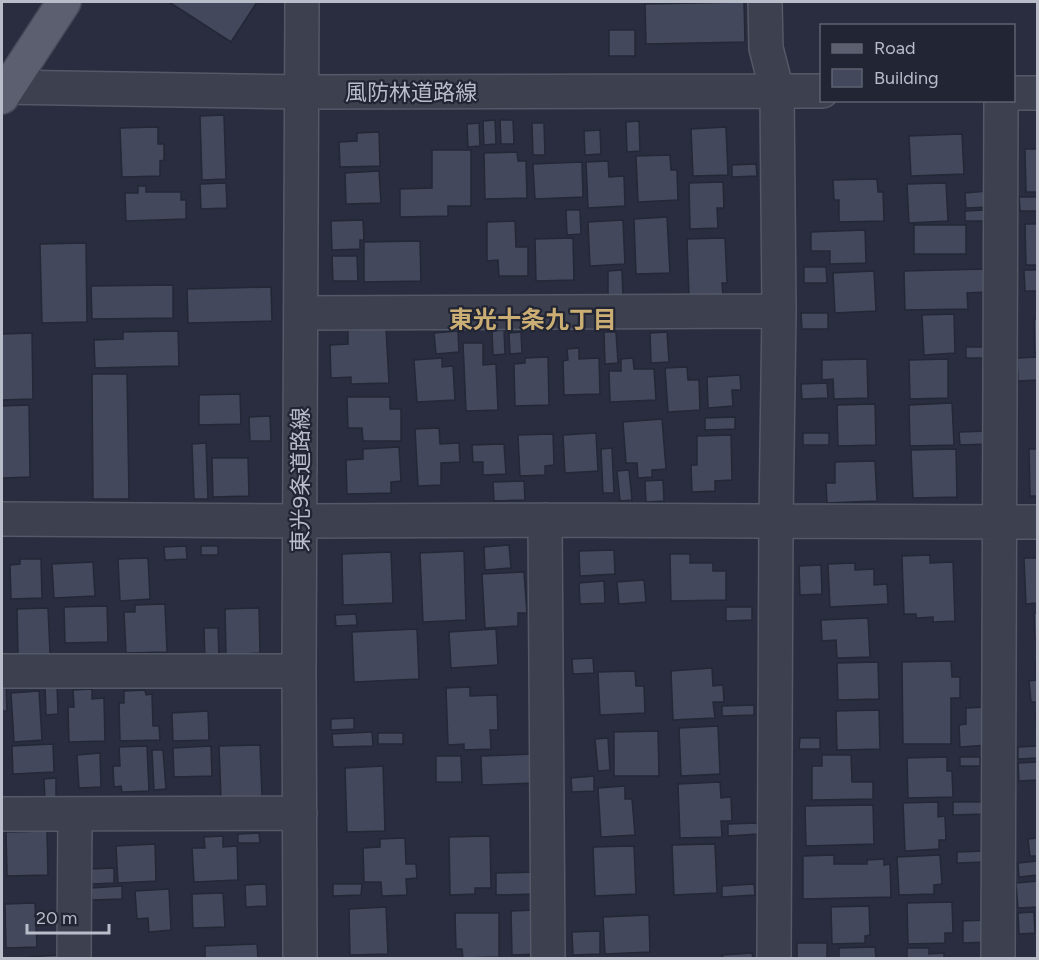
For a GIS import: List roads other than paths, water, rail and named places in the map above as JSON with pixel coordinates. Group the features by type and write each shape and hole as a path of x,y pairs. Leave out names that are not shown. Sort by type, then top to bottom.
{"main road":[{"path":"4,90 64,2"}],"street":[{"name":"東光9条道路線","path":"300,958 302,2"},
{"path":"765,2 766,48 777,91 779,312 774,958"},
{"name":"風防林道路線","path":"4,90 820,91"},
{"path":"1015,93 1038,93"},
{"path":"998,958 1001,102"},
{"path":"301,313 779,312"},
{"path":"2,519 1038,522"},
{"path":"545,520 548,958"},
{"path":"2,670 299,671"},
{"path":"2,814 300,813"},
{"path":"74,958 75,814"}],"district":[{"name":"東光十条九丁目","path":"533,320"}]}
